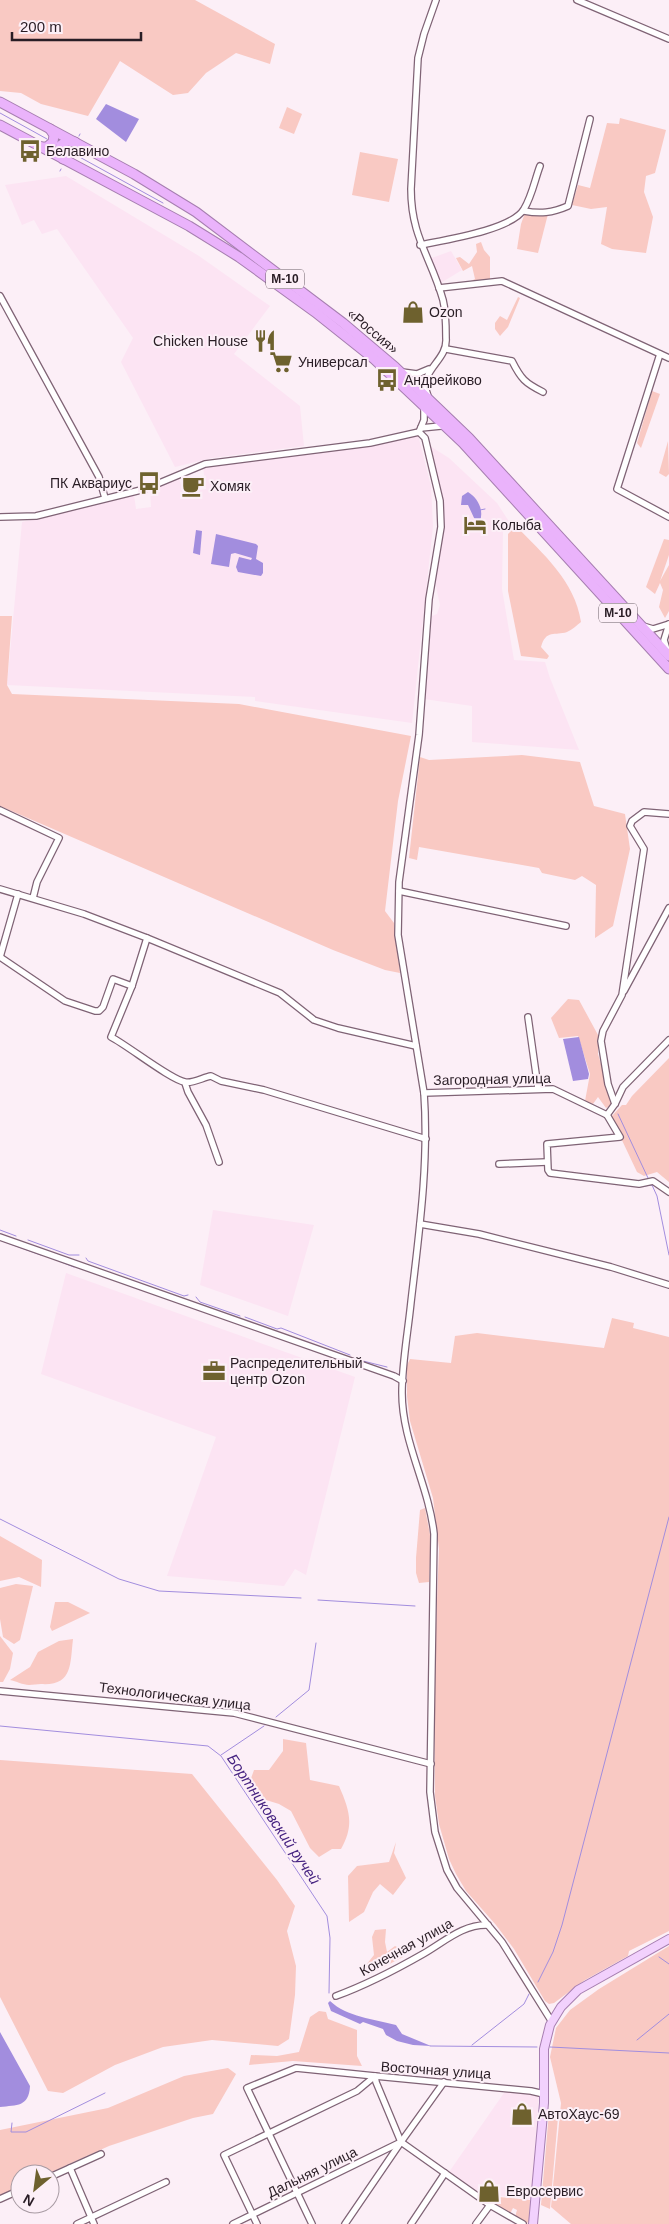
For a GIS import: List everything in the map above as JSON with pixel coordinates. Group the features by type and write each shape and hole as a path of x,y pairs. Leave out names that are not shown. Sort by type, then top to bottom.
{"highway":[{"name":"«Россия»","path":"0,102 134,174 196,212 343,324 395,367 469,438 669,655"},
{"name":"«Россия»","path":"0,125 189,226 239,257 306,305 374,359 422,403 475,456 669,669"},
{"path":"40,147 48,146 54,140 53,132 49,127"},
{"path":"63,159 59,152 61,144 67,141 75,142"},
{"path":"306,305 313,314 372,362 424,409 461,446 475,456"}],"main road":[{"path":"533,2224 544,2094 544,2045 552,2022 566,2002 581,1988 669,1939"}],"street":[{"path":"432,402 425,386 426,376 446,349 444,308 439,288 420,245 412,219 411,204 417,68 422,39 436,0"},
{"path":"577,0 669,39"},
{"path":"524,210 538,213 555,212 568,206 590,119"},
{"path":"420,245 466,236 499,226 524,210 540,166"},
{"path":"439,288 502,281 669,358"},
{"path":"0,296 99,477 105,498"},
{"path":"446,349 512,361 518,375 526,383 542,392"},
{"path":"660,354 617,489 669,517"},
{"path":"395,367 412,374 431,368"},
{"path":"424,409 420,430 425,438 440,501 441,526 429,599 419,735 400,891 398,935 424,1093 426,1139 420,1224 403,1381 404,1416 430,1508 434,1534 431,1764 433,1819 447,1870 460,1893 488,1925 523,1973 552,2022"},
{"path":"0,517 36,516 145,489 205,464 370,443 441,426"},
{"path":"641,624 653,629 669,624"},
{"path":"669,624 664,640 669,655"},
{"path":"0,810 59,838 37,882 33,898"},
{"path":"622,995 644,849 630,828 631,824 644,812 669,814"},
{"path":"0,889 84,914 280,993 314,1020 338,1028 416,1046"},
{"path":"400,891 566,926"},
{"path":"18,894 0,957 65,1002 95,1011 99,1011 102,1008 113,979 132,986"},
{"path":"615,1104 608,1084 601,1041 603,1031 669,908"},
{"path":"147,938 132,986 111,1037 185,1083 206,1125 219,1162"},
{"path":"528,1017 538,1088"},
{"path":"669,1040 623,1087 607,1115 620,1137 547,1144 547,1162 550,1173 639,1184 653,1182 669,1192"},
{"path":"185,1083 212,1076 221,1081 264,1090 426,1139"},
{"name":"Загородная улица","path":"424,1093 553,1089 563,1092 607,1115"},
{"path":"499,1164 547,1162"},
{"path":"420,1224 492,1237 618,1269 669,1285"},
{"path":"0,1237 394,1376 403,1381"},
{"name":"Технологическая улица","path":"0,1691 234,1713 431,1764"},
{"name":"Конечная улица","path":"336,1996 381,1977 458,1932 477,1925 488,1925"},
{"path":"312,2224 247,2088 296,2068 376,2076 376,2082 401,2142 490,2205 523,2224"},
{"name":"Восточная улица","path":"253,2215 224,2155 357,2091 376,2076 531,2091 544,2094"},
{"path":"345,2224 444,2082"},
{"name":"Дальняя улица","path":"233,2224 298,2194 401,2142"},
{"path":"60,2172 101,2154"},
{"path":"70,2168 94,2224"},
{"path":"411,2224 445,2173"},
{"path":"77,2224 166,2182"},
{"path":"476,2224 490,2205"},
{"path":"253,2215 257,2224"}],"shaded area":[{"path":"0,0 195,0 275,44 270,64 236,53 206,73 188,93 173,95 120,61 88,116 41,104 21,93 0,91"},
{"path":"106,104 139,119 126,142 96,119"},
{"path":"287,107 302,114 294,134 279,128"},
{"path":"620,118 666,130 655,173 646,176 644,192 653,217 646,253 612,249 601,244 607,207 591,209 572,205 578,185 590,188 607,123 619,124"},
{"path":"360,152 398,159 389,202 352,195"},
{"path":"66,176 199,256 270,306 234,354 300,406 304,446 212,458 175,467 121,362 133,338 57,229 42,234 34,220 22,225 5,185"},
{"path":"525,213 548,214 538,253 517,249 521,224"},
{"path":"481,242 484,250 490,257 490,279 488,281 465,284 475,279 472,266 463,271 456,258 460,257 469,264 477,252 476,244"},
{"path":"451,251 462,270 439,284 429,259"},
{"path":"518,297 520,298 508,327 500,336 495,329 495,323 500,316 507,320"},
{"path":"652,391 660,394 641,448 637,443"},
{"path":"418,435 431,486 433,526 412,723 255,701 255,697 7,685 22,522 134,495 136,509 151,507 150,489 179,478 183,492 206,489 203,467 324,452"},
{"path":"668,441 669,474 666,477 659,473"},
{"path":"425,443 449,458 497,503 512,526 503,531 502,589 514,660 545,662 579,750 472,742 472,706 424,699 432,616 437,614 440,605 434,577 441,527 439,502"},
{"path":"468,492 479,505 480,521 475,520 468,505 461,505 462,496"},
{"path":"516,526 556,569 565,581 578,607 581,622 567,632 548,635 543,641 541,647 549,656 547,659 521,656 508,591 508,534"},
{"path":"196,530 202,531 200,555 193,553"},
{"path":"216,534 256,544 258,546 256,559 263,563 263,573 261,576 238,572 236,567 239,557 251,560 252,558 235,553 231,554 229,567 211,564"},
{"path":"664,539 669,540 669,555 660,581 669,565 669,611 665,618 659,607 663,590 660,583 655,594 646,587"},
{"path":"0,616 12,616 7,685 12,694 239,704 411,736 398,801 385,911 394,923 400,973 385,970 333,950 0,806"},
{"path":"522,755 580,762 594,806 625,814 630,849 613,926 595,938 596,885 582,876 575,880 542,873 539,868 419,847 417,860 409,858 420,757 429,760"},
{"path":"568,999 579,1000 598,1035 598,1054 613,1104 606,1108 598,1097 593,1104 585,1101 590,1074 578,1036 559,1038 551,1018"},
{"path":"579,1037 589,1074 588,1079 573,1081 563,1039"},
{"path":"669,1058 669,1182 657,1172 644,1176 637,1172 611,1117 622,1105 626,1105 632,1096"},
{"path":"213,1210 314,1225 288,1316 200,1285"},
{"path":"66,1273 355,1377 306,1575 295,1569 284,1586 167,1576 216,1437 41,1374"},
{"path":"612,1318 634,1323 633,1328 669,1337 669,1931 629,1951 628,1956 585,1980 554,2003 549,2004 545,2001 514,1949 466,1891 449,1859 439,1824 435,1796 434,1679 439,1549 433,1498 410,1421 407,1396 407,1365 410,1359 451,1363 455,1336 477,1333 604,1348"},
{"path":"425,1508 431,1540 429,1582 419,1583 416,1573 416,1558 420,1510"},
{"path":"0,1536 42,1560 41,1587 19,1577 0,1581"},
{"path":"16,1584 33,1586 20,1640 14,1644 3,1637 0,1619 0,1588"},
{"path":"55,1602 68,1602 90,1613 52,1631 50,1627"},
{"path":"0,1636 13,1653 10,1669 3,1682 0,1682"},
{"path":"73,1639 68,1672 59,1681 51,1684 29,1685 10,1680 30,1667 38,1652 59,1641"},
{"path":"283,1739 306,1743 310,1780 339,1786 346,1802 349,1817 348,1832 341,1849 332,1849 319,1857 310,1848 291,1811 279,1804 266,1800 249,1784 254,1770 269,1770 283,1751"},
{"path":"0,1760 192,1774 277,1880 295,1906 287,1931 296,1966 295,1995 289,2039 278,2046 212,2040 163,2047 115,2065 63,2093 48,2091 0,1997"},
{"path":"396,1842 394,1853 406,1878 393,1895 380,1884 373,1892 364,1912 349,1922 348,1876 357,1866 389,1862"},
{"path":"386,1929 385,1942 387,1952 395,1946 399,1948 403,1957 364,1977 362,1970 374,1955 372,1937 375,1930"},
{"path":"669,1946 669,2224 571,2224 551,2207 561,2103 550,2057 556,2028 570,2010 599,1989"},
{"path":"330,2001 344,2011 396,2025 402,2034 431,2046 413,2045 397,2041 386,2035 383,2029 363,2022 360,2024 331,2011 328,2003"},
{"path":"319,2011 326,2012 328,2019 357,2030 357,2056 362,2066 293,2061 249,2065 251,2055 277,2056 299,2052 310,2017"},
{"path":"0,2032 30,2086 27,2098 21,2104 0,2107"},
{"path":"228,2068 236,2074 213,2114 193,2118 109,2146 60,2168 60,2164 10,2164 10,2190 0,2195 0,2130 108,2108 184,2076"},
{"path":"506,2090 539,2095 531,2199 499,2196 493,2204 449,2172"},
{"path":"549,2112 558,2117 550,2209 541,2205"},
{"path":"499,2197 530,2200 529,2221 526,2224 515,2217 517,2210 513,2208 511,2212 505,2212 494,2204"}],"waterway":[{"path":"0,113 47,139"},
{"path":"65,149 163,203"},
{"path":"480,510 485,509"},
{"path":"618,1114 648,1178"},
{"path":"644,1186 652,1185 657,1196 669,1255"},
{"path":"0,1230 16,1236"},
{"path":"28,1240 69,1255 79,1255"},
{"path":"2,1241 41,1255"},
{"path":"86,1258 88,1261 184,1296 188,1295"},
{"path":"54,1259 74,1267"},
{"path":"196,1297 200,1302 240,1316"},
{"path":"245,1317 277,1329 281,1328 350,1355"},
{"path":"363,1361 387,1367"},
{"path":"538,1982 553,1952 562,1925 669,1517"},
{"path":"0,1519 119,1579 159,1591 301,1598"},
{"path":"318,1600 415,1606"},
{"path":"276,1717 309,1690 316,1643"},
{"name":"Бортниковский ручей","path":"0,1726 208,1746 221,1756 327,1916 330,1938 329,1993"},
{"path":"221,1755 264,1726"},
{"path":"659,1957 669,1964"},
{"path":"472,2045 524,2004 529,1994"},
{"path":"637,2040 669,2014"},
{"name":"Бортниковский ручей","path":"430,2046 537,2047"},
{"name":"Бортниковский ручей","path":"550,2047 669,2053"},
{"path":"12,2123 11,2132 26,2132 105,2093"}],"place":[{"name":"Белавино","path":"30,151"},
{"name":"Ozon","path":"413,312"},
{"name":"Chicken House","path":"265,341"},
{"name":"Универсал","path":"281,362"},
{"name":"Андрейково","path":"387,380"},
{"name":"ПК Аквариус","path":"149,483"},
{"name":"Хомяк","path":"193,486"},
{"name":"Колыба","path":"475,525"},
{"name":"Распределительный центр Ozon","path":"214,1371"},
{"name":"АвтоХаус-69","path":"522,2114"},
{"name":"Евросервис","path":"489,2191"}]}
